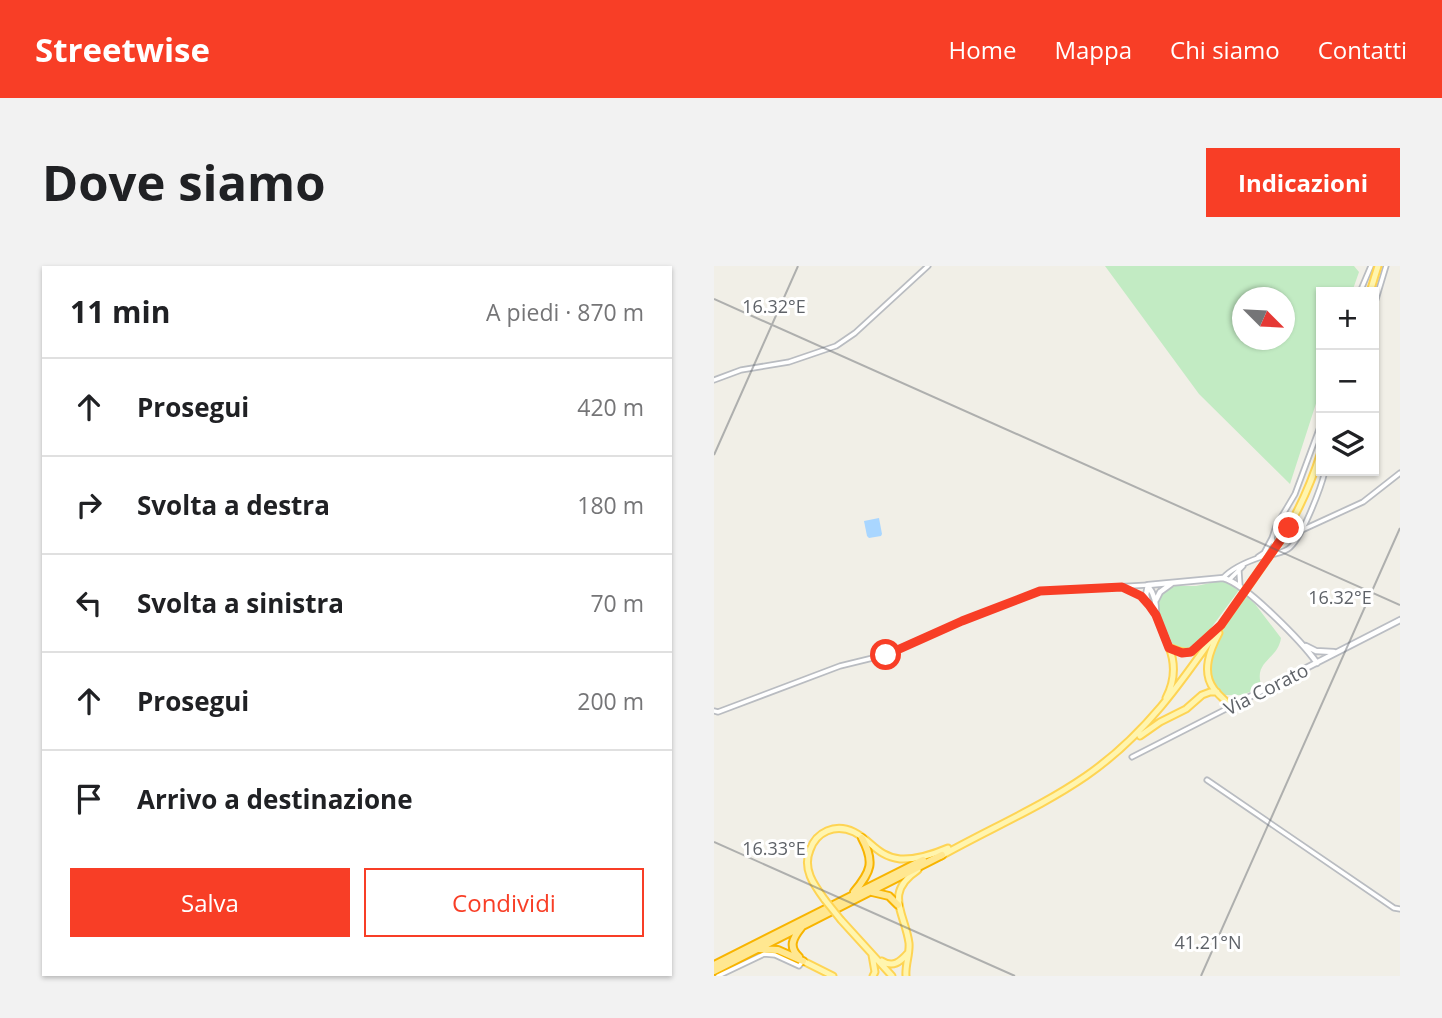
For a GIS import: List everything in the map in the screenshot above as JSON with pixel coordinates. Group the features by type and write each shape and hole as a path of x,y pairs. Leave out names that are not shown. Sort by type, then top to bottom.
{"highway":[{"path":"851,895 868,874 871,862 870,851 862,838"},
{"path":"714,971 941,853"},
{"path":"714,965 851,895 941,853"},
{"path":"870,892 889,895 898,905"},
{"path":"802,927 792,943 795,954 803,961"},
{"path":"757,949 778,950 803,961"}],"main road":[{"path":"1372,287 1378,266"},
{"path":"1123,748 1157,713 1280,541 1306,495 1316,466"},
{"path":"1148,586 1226,579 1240,586 1302,643 1317,663"},
{"path":"1156,601 1164,588 1175,582"},
{"path":"1148,586 1156,601 1156,615"},
{"path":"1148,586 1146,595 1149,605 1156,615 1174,662 1171,688 1157,713"},
{"path":"1228,615 1209,660 1208,676 1230,707"},
{"name":"Via Corato","path":"1230,707 1400,620"},
{"path":"1169,648 1182,653 1191,652 1221,625"},
{"path":"1302,643 1315,651 1318,655 1317,663"},
{"path":"1315,651 1339,652"},
{"path":"906,976 909,942 898,905 898,892 907,877 941,853 1071,786 1160,722 1186,709 1202,695 1217,692"},
{"path":"892,976 825,900 812,881 807,867 808,854 814,840 823,832 833,829 853,832 885,855 898,858 910,859 941,853"},
{"path":"871,952 885,963 892,964 900,962 908,953"},
{"path":"871,952 875,972 873,976"},
{"path":"803,961 834,976"}],"street":[{"path":"714,380 741,370 789,362 836,346 855,333 928,266"},
{"path":"1362,287 1371,266"},
{"path":"1379,289 1386,266"},
{"path":"1226,579 1228,573 1264,553 1295,494 1316,437"},
{"path":"1301,530 1363,502 1400,473"},
{"path":"1257,558 1280,553 1295,543 1323,476"},
{"path":"1272,538 1274,550 1280,553"},
{"path":"1226,579 1244,565"},
{"path":"1239,571 1240,586"},
{"path":"714,711 718,712 840,666 886,655 962,621 1040,591 1148,586"},
{"path":"1122,587 1141,596 1149,605"},
{"name":"Via Corato","path":"1132,757 1230,707"},
{"path":"1208,779 1394,908 1400,909"},
{"path":"718,976 764,954 775,955 799,967 803,961"}],"green space":[{"path":"1105,266 1354,266 1359,272 1354,287 1316,287 1316,403 1290,484 1199,394"},
{"path":"1220,581 1231,583 1239,590 1197,647 1188,652 1180,651 1173,645 1157,608 1157,601 1163,590"},
{"path":"1246,596 1281,638 1260,671 1262,687 1242,695 1224,695 1212,682 1209,662 1219,638"}],"water":[{"path":"879,518 881,536 869,538 864,521"}],"route":[{"path":"886,655 962,621 1040,591 1122,587 1141,596 1149,605 1156,615 1169,648 1182,653 1191,652 1221,625 1289,528"}]}
